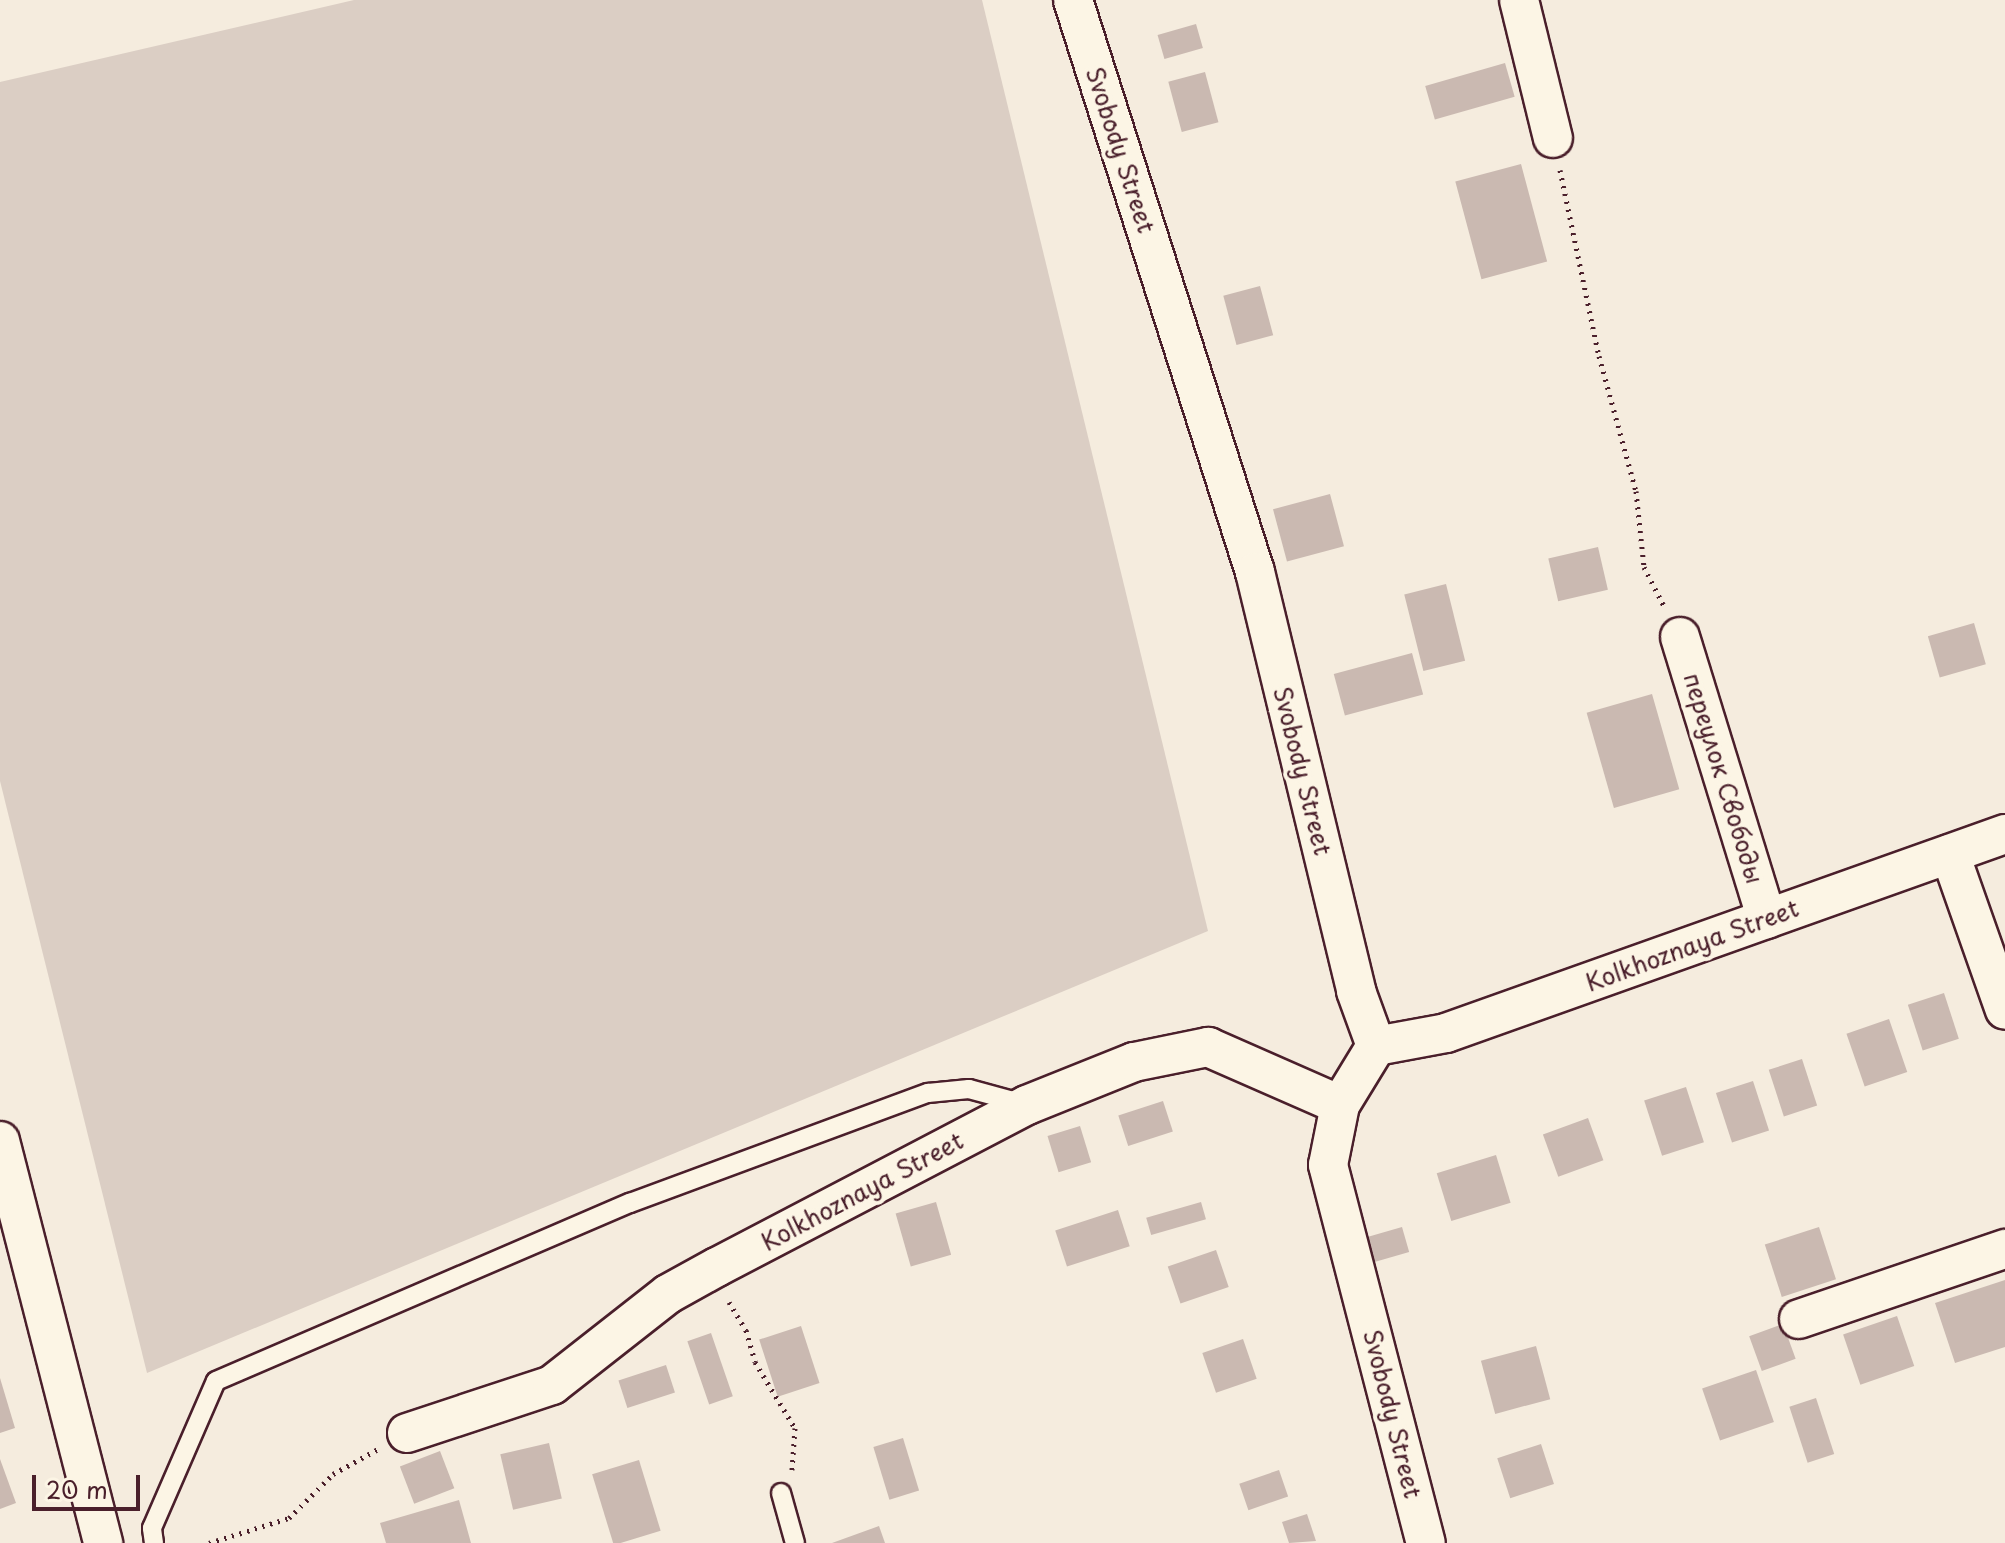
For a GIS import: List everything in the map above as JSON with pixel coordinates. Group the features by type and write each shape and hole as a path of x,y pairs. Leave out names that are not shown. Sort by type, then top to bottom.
{"street":[{"name":"Svobody Street","path":"1073,0 1255,572 1356,991 1376,1046 1340,1105 1328,1165 1426,1543"},
{"path":"1519,0 1553,138"},
{"name":"переулок Свободы","path":"1680,637 1767,919"},
{"name":"Kolkhoznaya Street","path":"1376,1046 1446,1033 2005,834"},
{"path":"1950,854 2005,1010"},
{"name":"Kolkhoznaya Street","path":"407,1433 552,1385 668,1294 1027,1105 1134,1062 1208,1047 1340,1105"},
{"path":"0,1141 103,1543"},
{"path":"1799,1319 2005,1249"}],"lane":[{"path":"154,1543 152,1528 216,1381 630,1203 928,1093 969,1089 1027,1105"},
{"path":"781,1493 795,1543"}],"path":[{"path":"1553,138 1599,356 1636,491 1644,567 1680,637"},
{"path":"717,1267 731,1308 746,1330 755,1362 795,1428 794,1466 781,1493"},
{"path":"209,1543 289,1518 333,1474 407,1433"}],"shaded area":[{"path":"354,0 982,0 1208,931 147,1373 0,781 0,82"}],"building":[{"path":"1196,24 1203,48 1164,59 1158,35"},
{"path":"1505,63 1515,97 1435,120 1425,86"},
{"path":"1205,72 1218,122 1182,132 1168,82"},
{"path":"1521,164 1547,262 1481,279 1455,182"},
{"path":"1260,286 1273,335 1236,345 1223,296"},
{"path":"1330,494 1344,546 1287,561 1273,509"},
{"path":"1598,547 1608,590 1558,601 1548,558"},
{"path":"1446,584 1465,661 1423,671 1404,594"},
{"path":"1974,623 1986,664 1940,678 1928,636"},
{"path":"1412,653 1423,695 1345,715 1334,674"},
{"path":"1652,694 1679,789 1614,808 1587,713"},
{"path":"1944,993 1959,1039 1923,1050 1908,1005"},
{"path":"1889,1019 1907,1072 1865,1087 1846,1034"},
{"path":"1802,1059 1817,1106 1784,1116 1769,1070"},
{"path":"1753,1081 1769,1130 1732,1143 1716,1093"},
{"path":"1686,1087 1704,1142 1662,1156 1644,1101"},
{"path":"1163,1101 1173,1131 1128,1146 1118,1116"},
{"path":"1588,1118 1603,1160 1558,1177 1543,1134"},
{"path":"1080,1126 1091,1162 1059,1172 1047,1136"},
{"path":"1496,1155 1511,1203 1451,1221 1437,1173"},
{"path":"936,1202 951,1255 911,1266 896,1214"},
{"path":"1201,1202 1206,1219 1151,1235 1146,1218"},
{"path":"1118,1210 1130,1246 1067,1267 1055,1230"},
{"path":"1402,1227 1409,1252 1375,1262 1367,1237"},
{"path":"1819,1227 1836,1279 1782,1297 1765,1245"},
{"path":"1216,1250 1229,1287 1180,1303 1168,1267"},
{"path":"2005,1280 2005,1347 1955,1363 1935,1303"},
{"path":"1897,1316 1914,1366 1860,1385 1843,1335"},
{"path":"1783,1324 1796,1359 1762,1371 1749,1336"},
{"path":"801,1326 820,1383 778,1397 759,1340"},
{"path":"711,1333 733,1396 709,1404 687,1341"},
{"path":"1243,1339 1257,1379 1216,1393 1202,1353"},
{"path":"1536,1346 1550,1399 1495,1414 1481,1361"},
{"path":"666,1365 675,1393 627,1408 618,1380"},
{"path":"1756,1370 1774,1422 1720,1441 1702,1389"},
{"path":"0,1378 15,1428 0,1433"},
{"path":"1816,1398 1834,1454 1808,1463 1789,1407"},
{"path":"903,1438 919,1491 889,1500 873,1447"},
{"path":"549,1443 562,1499 513,1510 500,1454"},
{"path":"1541,1444 1554,1484 1510,1498 1497,1458"},
{"path":"440,1451 454,1488 414,1504 400,1466"},
{"path":"0,1459 16,1503 0,1509"},
{"path":"639,1460 661,1531 613,1543 592,1474"},
{"path":"1279,1470 1288,1496 1248,1510 1239,1484"},
{"path":"459,1500 471,1543 386,1543 380,1523"},
{"path":"1307,1514 1316,1541 1289,1543 1282,1522"},
{"path":"879,1526 885,1543 832,1543"}]}
